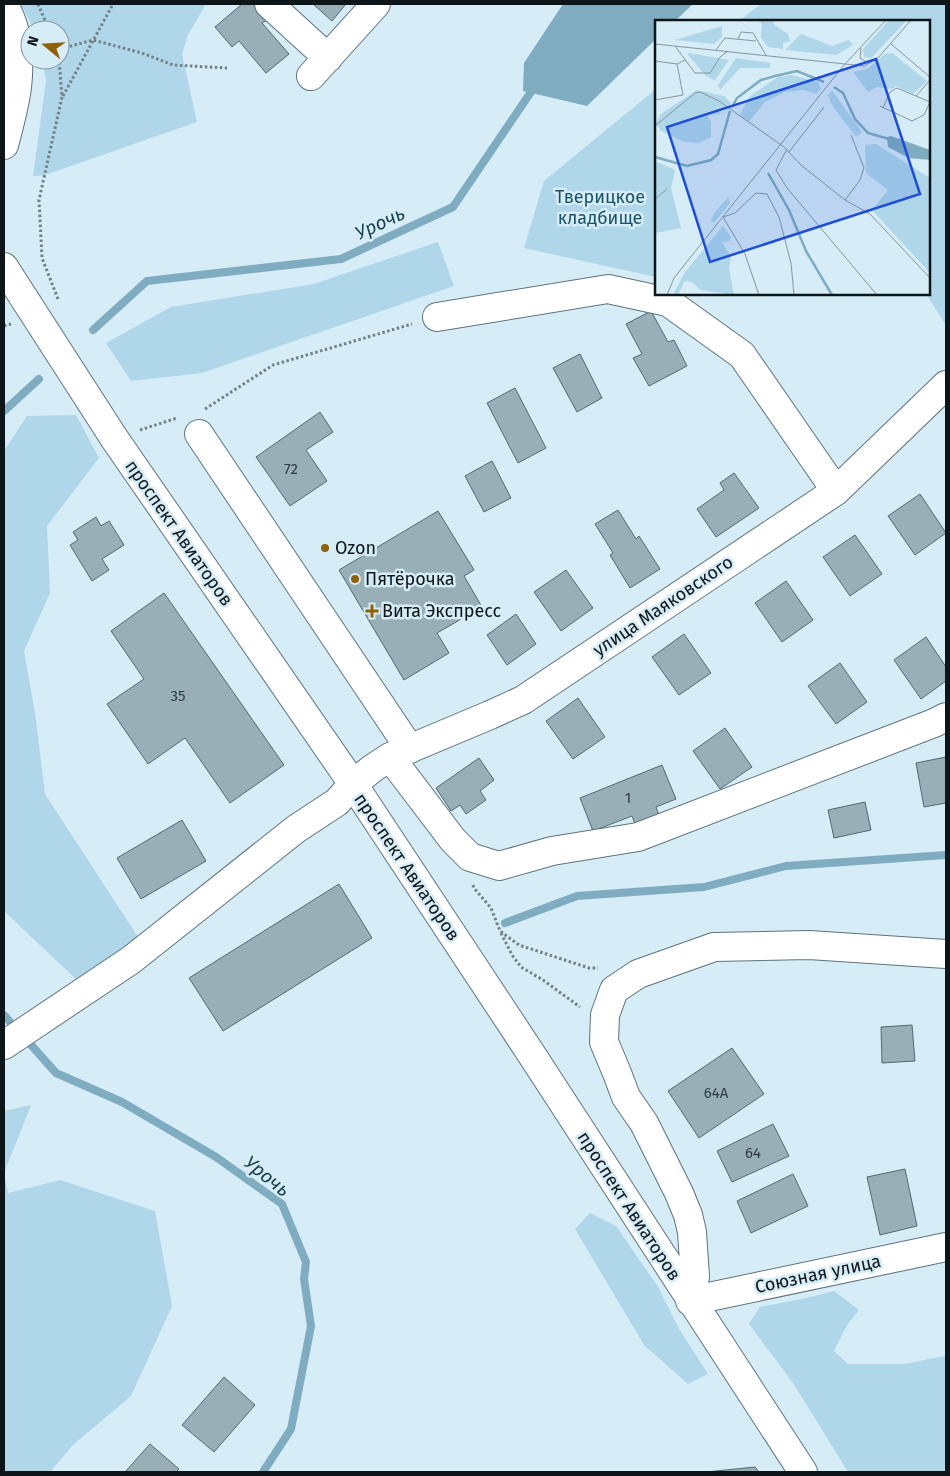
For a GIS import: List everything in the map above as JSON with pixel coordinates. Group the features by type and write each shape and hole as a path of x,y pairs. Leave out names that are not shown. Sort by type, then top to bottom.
{"street":[{"path":"269,4 320,67 376,4"},
{"path":"4,71 10,53 9,16"},
{"path":"4,145 17,94 19,65 9,16"},
{"name":"проспект Авиаторов","path":"4,267 114,438 353,784 803,1472"},
{"path":"437,317 608,289 668,302 742,355 836,490"},
{"name":"улица Маяковского","path":"4,1045 131,960 296,829 337,802 353,784 373,768 400,753 490,716 523,700 836,490 946,386"},
{"path":"202,422 453,840 470,857 499,866 552,851 638,836 940,720"},
{"path":"690,1301 695,1277 692,1232 688,1215 644,1123 626,1097 604,1042 605,1015 614,990 638,974 714,947 810,945 946,954"},
{"name":"Союзная улица","path":"690,1301 946,1247"}],"path":[{"path":"38,4 45,20"},
{"path":"61,307 42,258 39,200 62,97 113,4"},
{"path":"70,46 93,40 142,53 173,65 227,68"},
{"path":"60,70 62,97"},
{"path":"202,422 273,365 437,317"},
{"path":"114,438 177,418"},
{"path":"464,850 474,888 492,908 500,931 512,955 521,967 575,1002 582,1009"},
{"path":"500,931 519,944 589,968 606,969"}],"green space":[{"path":"21,4 206,4 188,35 182,54 197,122 45,175 33,176 46,81 44,70 70,70 70,20 29,20"},
{"path":"761,4 946,4 946,325 927,295 930,295 930,20 740,20"},
{"name":"Тверицкое кладбище","path":"655,90 655,277 524,248 544,181"},
{"path":"438,242 454,286 202,373 131,381 106,343 171,307 314,284"},
{"path":"76,415 99,458 47,526 50,593 24,651 35,713 45,794 138,937 79,982 4,911 4,451 27,416"},
{"path":"31,1105 4,1173 4,1111"},
{"path":"4,1173 8,1193 60,1180 155,1211 172,1306 131,1396 73,1445 50,1472 4,1472"},
{"path":"590,1213 616,1226 658,1287 679,1329 708,1374 688,1384 644,1345 575,1229"},
{"path":"834,1291 859,1310 847,1325 834,1351 848,1364 905,1364 946,1354 946,1472 848,1472 793,1383 749,1324 760,1307"}],"shaded area":[{"path":"563,4 693,4 676,20 655,20 655,40 587,106 523,91 524,63"}],"building":[{"path":"242,4 253,4 267,20 262,23 289,54 266,73 239,41 232,47 215,27"},
{"path":"313,4 346,4 332,21"},
{"path":"651,311 668,342 674,340 687,366 649,386 633,358 642,354 626,324"},
{"path":"580,354 602,398 577,412 553,368"},
{"path":"515,388 546,448 518,463 487,403"},
{"path":"320,412 333,432 306,450 327,481 290,506 256,457"},
{"path":"492,461 511,498 484,512 465,476"},
{"path":"734,473 759,508 716,537 697,509 724,490 720,483"},
{"path":"920,494 946,533 915,555 888,516"},
{"path":"618,510 636,539 639,536 660,569 630,588 610,555 613,553 595,524"},
{"path":"438,511 474,570 464,576 482,607 437,633 449,653 404,680 339,570"},
{"path":"96,517 101,526 109,521 124,545 102,559 109,570 92,581 70,545 78,540 73,532"},
{"path":"855,535 882,574 850,596 823,557"},
{"path":"566,570 593,608 561,631 534,592"},
{"path":"786,581 813,620 782,642 755,603"},
{"path":"164,593 284,765 230,803 185,738 148,764 107,704 144,679 111,631"},
{"path":"516,614 536,644 507,665 487,635"},
{"path":"684,634 711,673 679,695 652,657"},
{"path":"926,637 946,667 946,681 921,699 894,660"},
{"path":"840,663 867,702 836,724 808,686"},
{"path":"578,698 605,737 573,759 546,721"},
{"path":"725,728 752,767 720,789 693,751"},
{"path":"946,757 946,803 924,807 916,763"},
{"path":"479,758 494,780 480,791 486,800 466,814 460,805 451,811 436,788"},
{"path":"662,765 676,799 656,807 660,818 636,827 632,816 593,831 580,798"},
{"path":"865,802 871,830 834,838 828,810"},
{"path":"182,820 206,861 141,899 117,858"},
{"path":"339,884 372,938 223,1031 189,978"},
{"path":"912,1025 915,1061 882,1063 881,1027"},
{"path":"732,1048 764,1094 699,1138 668,1091"},
{"path":"773,1124 789,1156 732,1182 717,1151"},
{"path":"905,1169 917,1226 880,1235 867,1177"},
{"path":"793,1174 808,1206 751,1233 737,1201"},
{"path":"224,1377 255,1405 214,1452 182,1425"},
{"path":"150,1444 179,1469 176,1472 125,1472"},
{"path":"755,1467 759,1472 706,1472"}],"waterway":[{"name":"Урочь","path":"93,330 147,281 341,259 453,207 535,86"},
{"name":"Урочь","path":"4,411 39,379"},
{"path":"505,923 577,896 704,887 786,866 946,855"},
{"name":"Урочь","path":"4,1015 17,1030"},
{"name":"Урочь","path":"24,1037 56,1073 122,1102 216,1157 282,1204 306,1262 304,1279 311,1326 291,1429 263,1472"}],"place":[{"name":"Ozon","path":"325,548"},
{"name":"Пятёрочка","path":"355,579"},
{"name":"Вита Экспресс","path":"372,611"}]}
